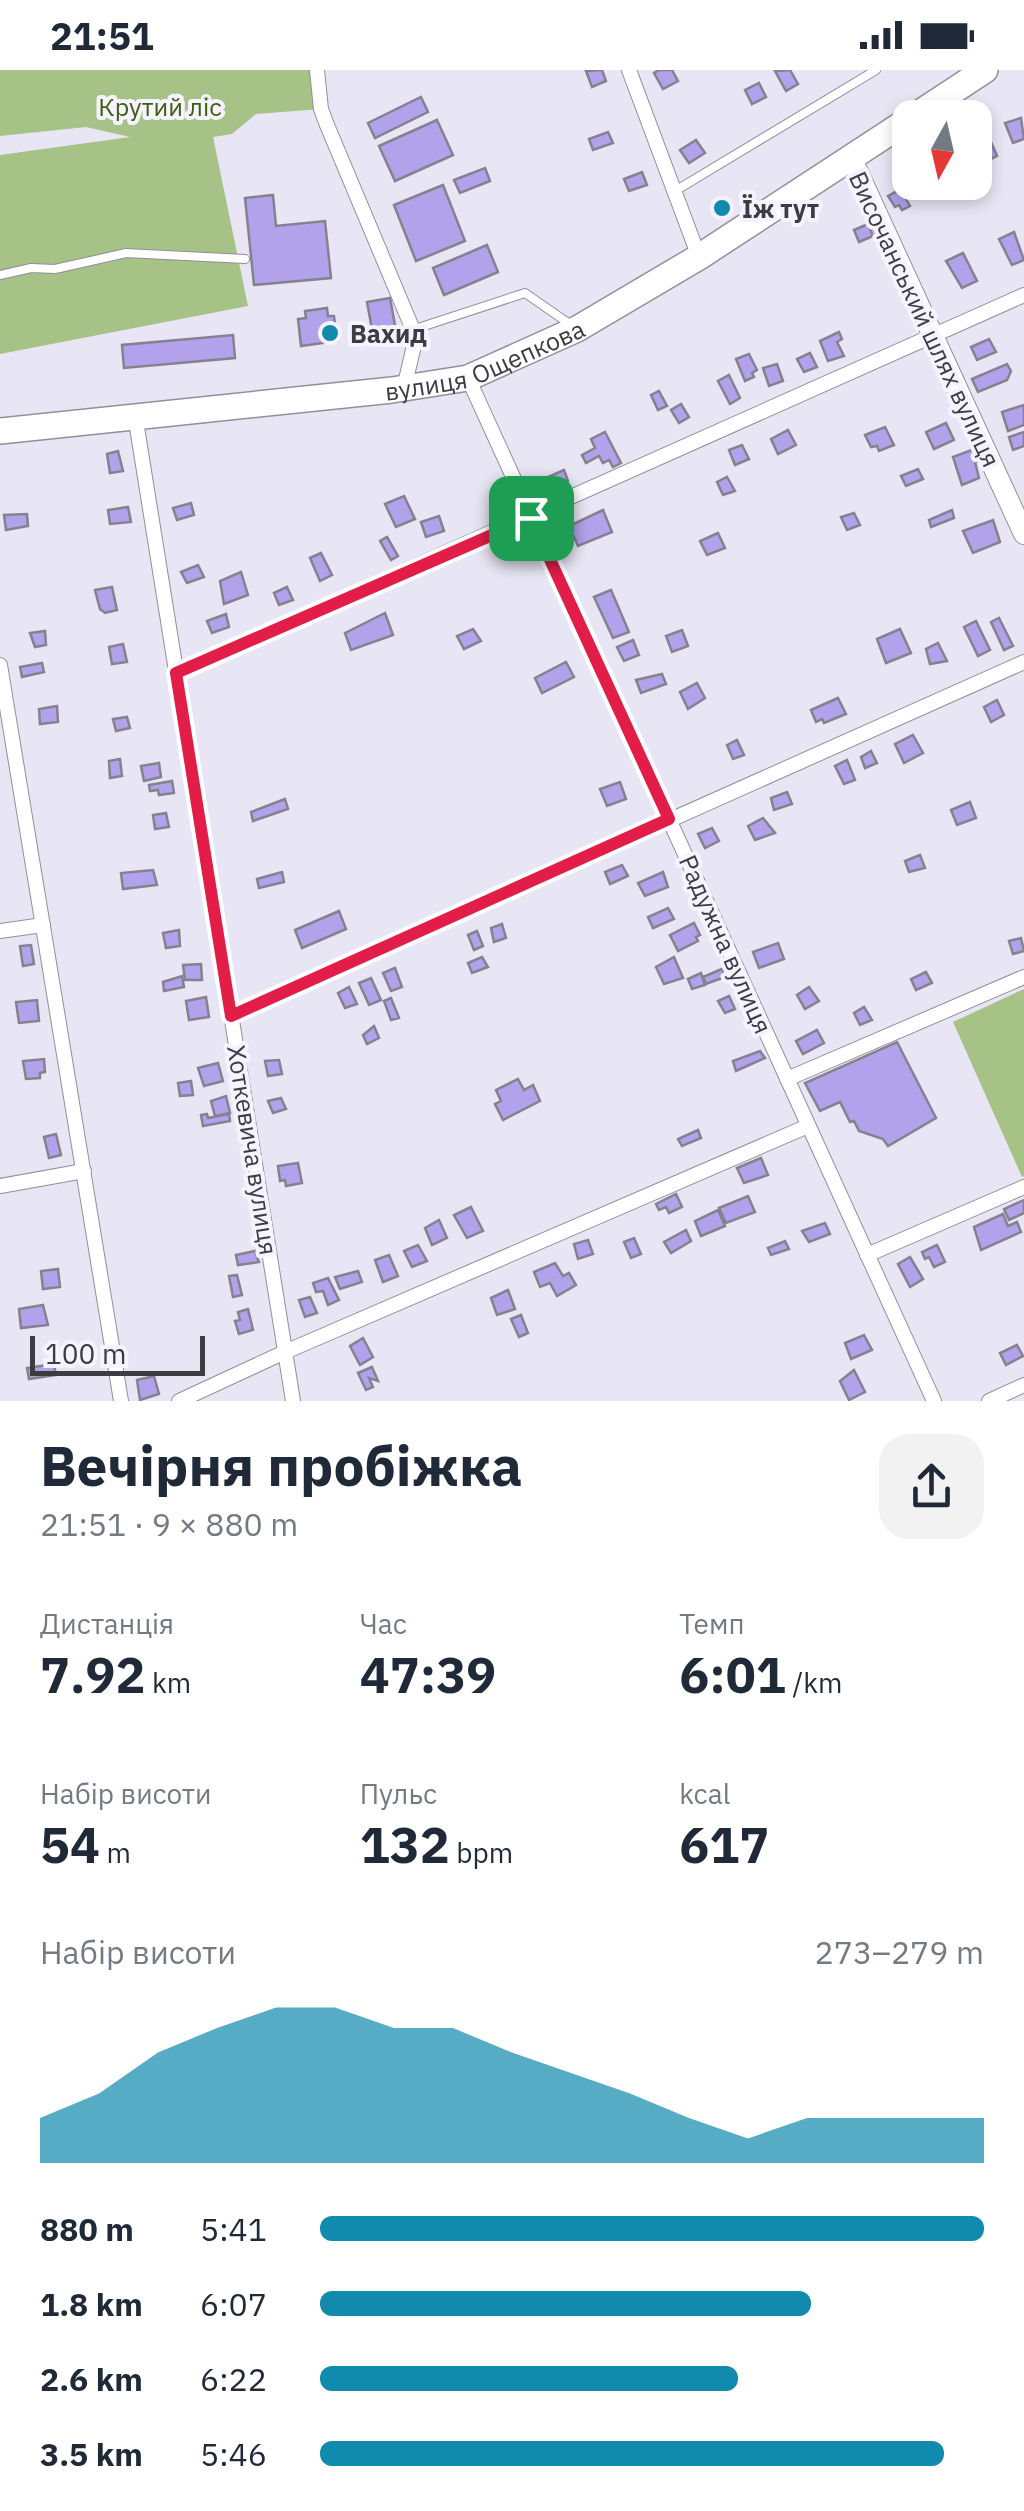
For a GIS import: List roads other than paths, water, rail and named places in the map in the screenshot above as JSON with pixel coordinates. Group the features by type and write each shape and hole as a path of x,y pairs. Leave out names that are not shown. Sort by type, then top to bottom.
{"highway":[{"name":"вулиця Ощепкова","path":"933,100 955,82 985,70"},
{"name":"вулиця Ощепкова","path":"0,431 468,378 577,329 700,257 892,131"}],"street":[{"path":"317,70 321,109 416,336 404,388"},
{"path":"629,70 700,257"},
{"name":"Височанський шлях вулиця","path":"851,158 1024,534"},
{"path":"176,673 1024,295"},
{"name":"Радужна вулиця","path":"468,378 934,1401"},
{"name":"Хоткевича вулиця","path":"135,415 293,1401"},
{"path":"231,1016 1024,662"},
{"path":"0,664 122,1401"},
{"path":"0,932 43,925"},
{"path":"787,1079 1024,978"},
{"path":"179,1401 808,1126"},
{"path":"0,1186 84,1171"},
{"path":"867,1256 1024,1186"},
{"path":"989,1401 1024,1386"}],"lane":[{"path":"674,191 876,70"},
{"path":"0,276 126,253 245,259"},
{"path":"416,336 418,328 525,293 577,329"}],"place":[{"name":"Їж тут","path":"722,208"},
{"name":"Вахид","path":"330,333"}],"park label":[{"name":"Крутий ліс","path":"160,106"}]}
